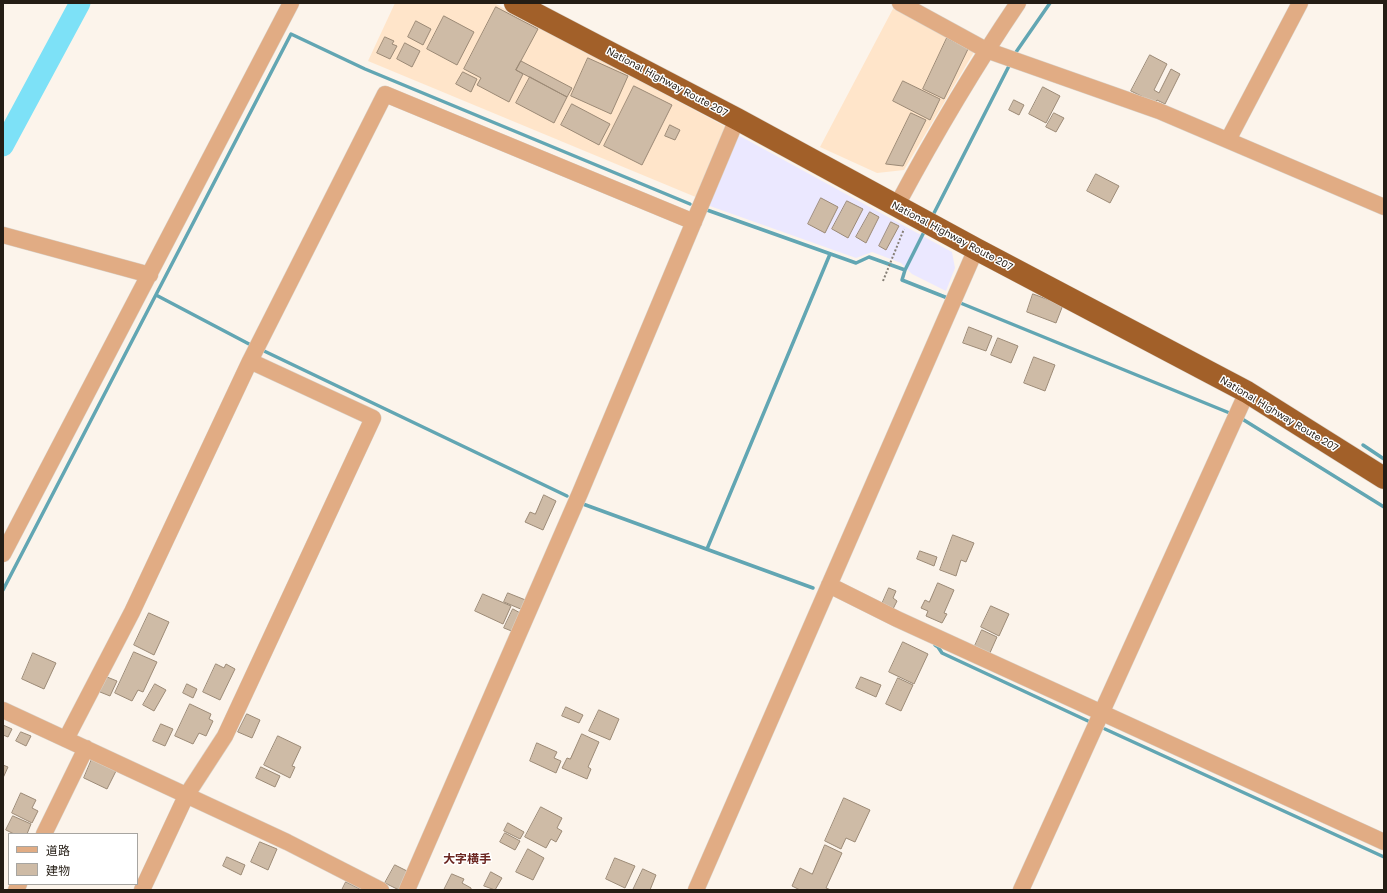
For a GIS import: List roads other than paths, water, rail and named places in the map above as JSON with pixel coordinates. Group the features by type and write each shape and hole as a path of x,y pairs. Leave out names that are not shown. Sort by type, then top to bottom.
{"highway":[{"name":"National Highway Route 207","path":"515,3 737,119 976,249 1247,392 1384,478"}],"street":[{"path":"3,554 150,275 290,3"},
{"path":"900,3 986,50 1159,110 1384,207"},
{"path":"917,217 938,130 986,50 1018,3"},
{"path":"1228,140 1300,3"},
{"path":"66,739 132,612 250,361 385,94 694,222"},
{"path":"407,890 580,493 737,119"},
{"path":"3,235 150,275"},
{"path":"696,890 952,300 976,249"},
{"path":"142,890 186,796 225,736 373,418 250,361"},
{"path":"1021,890 1247,392"},
{"path":"829,585 897,619 1384,842"},
{"path":"3,710 287,842 381,890"},
{"path":"44,833 86,748"}],"waterway":[{"path":"3,146 80,3"},
{"path":"1014,55 1050,3"},
{"path":"3,590 291,34 365,69 690,204"},
{"path":"932,217 1011,62"},
{"path":"707,210 856,263 869,257 905,270"},
{"path":"925,230 905,270 902,280 950,299"},
{"path":"707,549 830,254"},
{"path":"156,295 249,344"},
{"path":"958,302 1232,414"},
{"path":"262,350 567,496"},
{"path":"1239,417 1384,507"},
{"path":"1363,445 1384,459"},
{"path":"583,504 813,588"},
{"path":"935,645 942,653 1088,721"},
{"path":"1105,729 1384,857"}],"district":[{"name":"大字横手","path":"467,859"}]}
